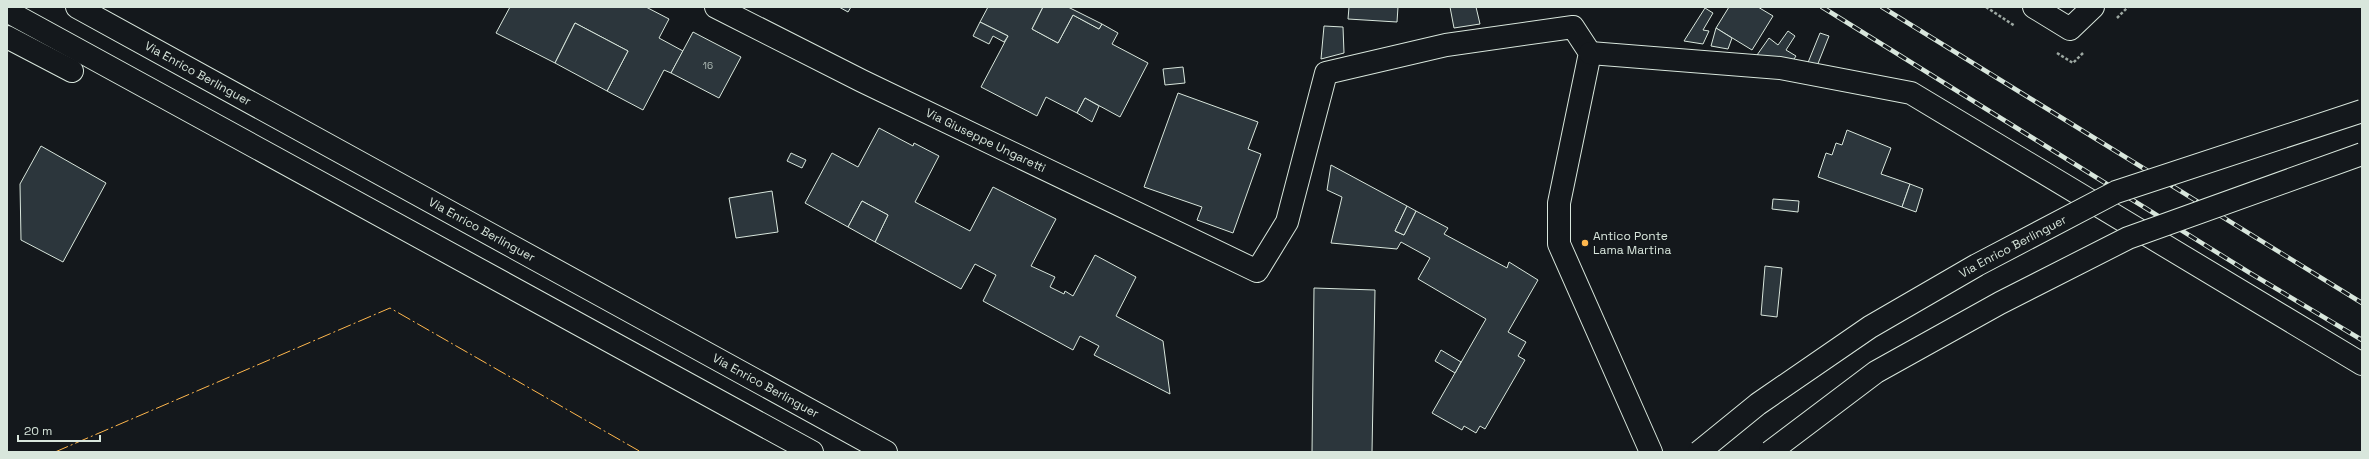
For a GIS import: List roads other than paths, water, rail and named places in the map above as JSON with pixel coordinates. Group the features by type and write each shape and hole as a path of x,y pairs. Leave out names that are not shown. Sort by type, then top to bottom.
{"main road":[{"name":"Via Enrico Berlinguer","path":"77,7 886,452"},
{"name":"Via Giuseppe Ungaretti","path":"716,7 862,82 1257,271 1287,222 1326,73 1446,45 1573,27 1590,52"},
{"path":"2034,7 2070,29 2093,7"},
{"path":"7,11 812,452"},
{"path":"7,37 72,70"},
{"path":"1651,452 1560,244 1559,203 1590,52 1780,68 1911,93 2362,364"},
{"name":"Via Enrico Berlinguer","path":"1699,452 1758,404 1870,327 1977,264 2109,196 2362,111"},
{"path":"1770,452 1876,372 2000,303 2128,238 2362,154"}],"railway":[{"path":"1822,7 2250,273 2362,340"},
{"path":"1882,7 2362,303"}],"place":[{"name":"Antico Ponte Lama Martina","path":"1585,243"}]}
